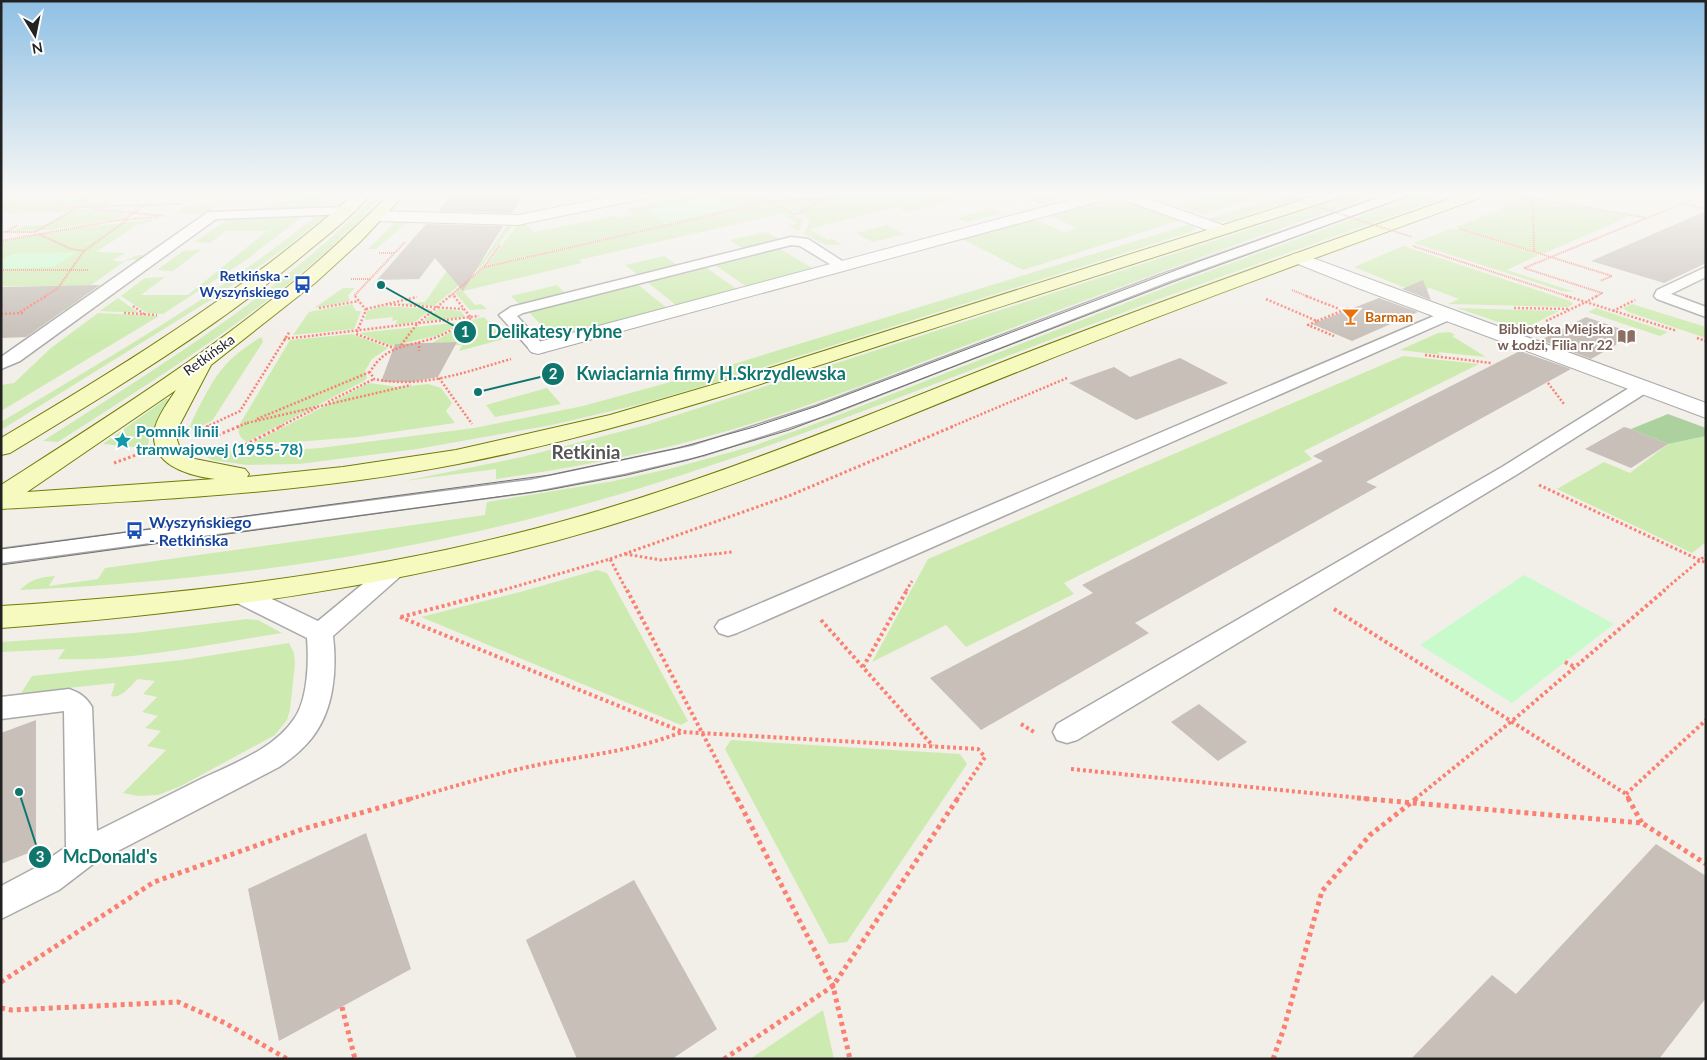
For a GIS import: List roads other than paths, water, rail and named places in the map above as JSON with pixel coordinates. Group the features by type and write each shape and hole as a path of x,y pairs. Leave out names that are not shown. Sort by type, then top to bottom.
{"street":[{"name":"Retkińska","path":"1,448 162,348 249,290 309,242"},
{"name":"Retkińska","path":"1,496 204,359 303,284 349,242"},
{"path":"538,348 930,242"},
{"path":"1,501 295,480 455,458 565,434 701,397 1183,242"},
{"path":"1,617 152,605 240,594 395,569 512,543 588,522 724,478 1166,307 1342,242"},
{"path":"1299,258 1706,410"},
{"path":"204,359 167,426 164,437 171,454 184,464 210,471 295,480"}],"lane":[{"path":"1,364 14,358 175,242"},
{"path":"538,348 507,315 510,312 792,242"},
{"path":"803,242 843,266"},
{"path":"1,556 530,486 623,468 697,450 760,432 823,410 1165,278 1264,242"},
{"path":"1706,271 1662,294 1668,299 1706,312"},
{"path":"728,627 1448,315"},
{"path":"1067,732 1509,471 1643,388"},
{"path":"320,633 395,569"},
{"path":"240,594 320,633"},
{"path":"1,902 48,879 82,854 269,758 295,738 309,721 315,702 322,652 320,633"},
{"path":"1,708 69,700 78,707 82,854"}],"tram line":[{"path":"1,549 550,475 678,448 754,427 817,406 1252,242"},
{"path":"1,565 548,490 627,475 688,460 789,430 1173,282 1281,242"}],"place":[{"name":"Retkińska - Wyszyńskiego","path":"303,284"},
{"name":"Delikatesy rybne","path":"381,285"},
{"name":"Barman","path":"1351,317"},
{"name":"Biblioteka Miejska w Łodzi, Filia nr 22","path":"1627,337"},
{"name":"Kwiaciarnia firmy H.Skrzydlewska","path":"478,392"},
{"name":"Pomnik linii tramwajowej (1955-78)","path":"122,440"},
{"name":"Wyszyńskiego - Retkińska","path":"135,531"},
{"name":"McDonald's","path":"19,792"}],"district":[{"name":"Retkinia","path":"586,452"}]}
